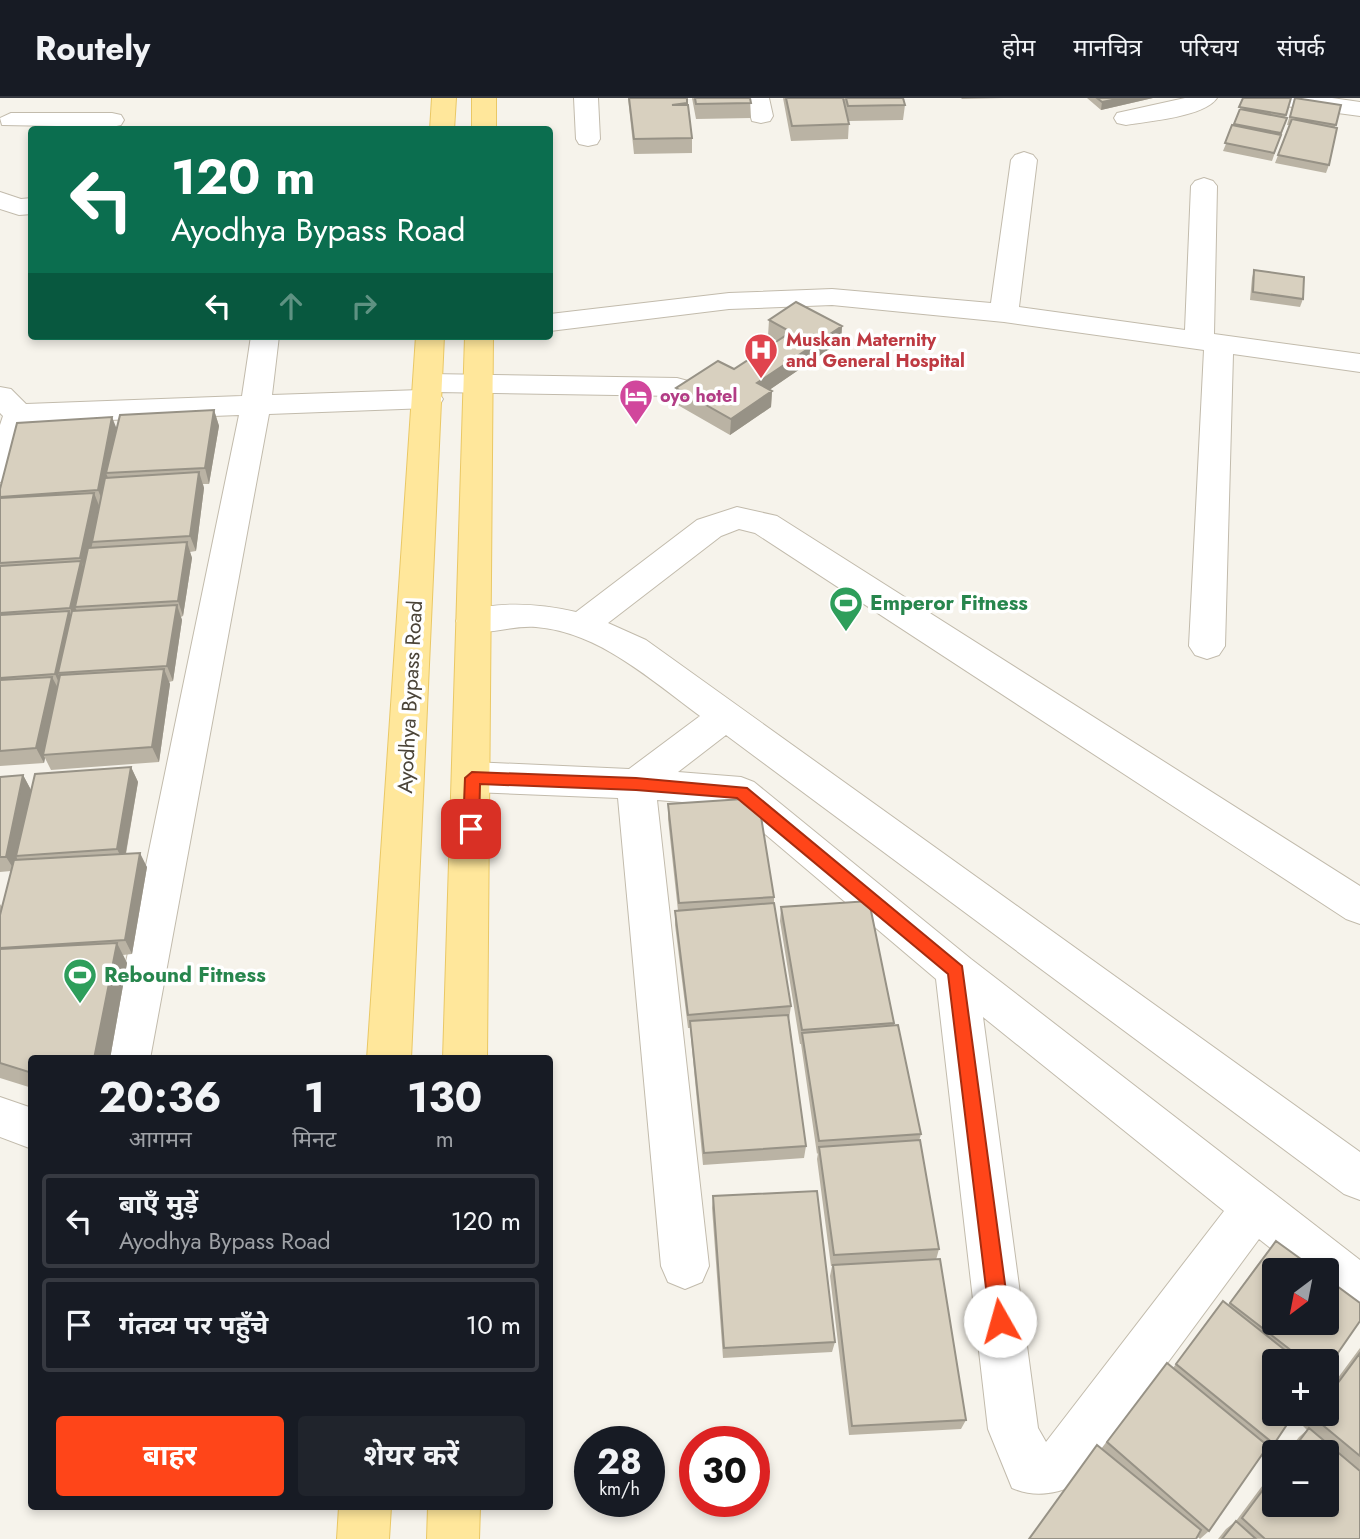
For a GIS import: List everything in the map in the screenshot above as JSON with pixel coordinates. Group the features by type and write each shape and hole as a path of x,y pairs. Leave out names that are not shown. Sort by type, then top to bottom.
{"main road":[{"path":"442,126 444,98"},
{"path":"484,98 484,126"},
{"name":"Ayodhya Bypass Road","path":"389,1055 430,340"},
{"path":"465,1055 479,340"},
{"path":"363,1539 365,1510"},
{"path":"453,1539 454,1510"}],"street":[{"path":"586,98 588,139"},
{"path":"1126,118 1185,107 1205,98"},
{"path":"1278,98 1323,101 1360,109"},
{"path":"0,146 16,109 113,116"},
{"path":"1004,313 1024,160"},
{"path":"1204,187 1209,343 1207,646"},
{"path":"0,200 19,207 28,206"},
{"path":"553,323 729,301 832,297 1004,313 1360,363"},
{"path":"129,1055 256,404 264,340"},
{"path":"1,469 9,405 256,404 429,391 478,382 677,387"},
{"path":"582,625 709,528 737,518 765,524 1360,907"},
{"path":"473,621 536,615 582,625 634,649 1360,1179"},
{"path":"636,784 725,716"},
{"path":"472,778 636,784 741,792 956,971 1360,1290"},
{"path":"636,784 685,1266"},
{"path":"956,971 1013,1429 1030,1469 1060,1466 1255,1207"},
{"path":"0,1117 28,1128"}],"building":[{"path":"629,98 687,98 687,103 672,105 688,105 692,138 634,139"},
{"path":"695,98 750,98 751,103 696,104"},
{"path":"786,98 843,98 849,124 792,126"},
{"path":"846,98 903,98 905,105 848,106"},
{"path":"1097,98 1122,98 1102,102"},
{"path":"1243,98 1291,98 1286,115 1239,107"},
{"path":"1295,98 1341,105 1336,125 1290,117"},
{"path":"1240,109 1287,118 1281,133 1234,124"},
{"path":"1292,119 1337,128 1329,165 1278,155"},
{"path":"1232,125 1281,135 1274,153 1225,143"},
{"path":"1254,270 1304,277 1303,299 1253,292"},
{"path":"796,302 842,326 757,383 772,391 731,419 676,388 718,361 734,369 791,332 769,320"},
{"path":"214,410 205,468 106,473 120,415"},
{"path":"112,417 98,490 0,497 17,423"},
{"path":"199,472 190,536 92,542 105,478"},
{"path":"94,493 80,558 0,563 0,498"},
{"path":"187,542 178,601 75,607 88,548"},
{"path":"81,561 70,608 0,613 0,566"},
{"path":"177,605 167,666 58,673 72,611"},
{"path":"69,611 55,674 0,678 0,615"},
{"path":"164,669 152,747 43,755 60,675"},
{"path":"52,677 36,748 0,751 0,680"},
{"path":"131,767 117,849 16,856 35,774"},
{"path":"23,775 6,857 0,857 0,777"},
{"path":"758,798 774,897 679,903 668,804"},
{"path":"140,853 125,940 0,948 0,915 14,860"},
{"path":"869,901 894,1023 802,1030 781,907"},
{"path":"774,903 791,1006 688,1015 675,911"},
{"path":"117,943 95,1055 28,1055 28,1072 0,1063 0,949"},
{"path":"788,1015 806,1146 704,1153 690,1021"},
{"path":"898,1025 921,1134 819,1141 802,1033"},
{"path":"920,1140 939,1249 834,1255 819,1147"},
{"path":"817,1191 835,1342 724,1348 713,1196"},
{"path":"1276,1241 1299,1258 1263,1258"},
{"path":"940,1259 966,1420 852,1426 833,1265"},
{"path":"1262,1260 1262,1328 1230,1303"},
{"path":"1339,1288 1360,1303 1360,1321 1339,1351 1339,1349 1289,1349 1271,1335 1339,1335"},
{"path":"1223,1301 1262,1332 1262,1335 1266,1335 1284,1349 1262,1349 1262,1426 1286,1426 1277,1440 1269,1440 1176,1364"},
{"path":"1360,1353 1360,1456 1324,1426 1339,1426 1339,1381"},
{"path":"1167,1363 1262,1441 1262,1455 1209,1531 1107,1442"},
{"path":"1309,1428 1323,1440 1300,1440"},
{"path":"1097,1445 1201,1530 1196,1539 1029,1539"},
{"path":"1339,1453 1360,1471 1360,1539 1265,1539 1242,1518 1262,1491 1262,1517 1339,1517"},
{"path":"1236,1521 1256,1539 1222,1539"}],"place":[{"name":"Muskan Maternity and General Hospital","path":"761,380"},
{"name":"oyo hotel","path":"636,426"},
{"name":"Emperor Fitness","path":"846,633"},
{"name":"Rebound Fitness","path":"80,1005"}],"route":[{"path":"471,829 472,778 636,784 741,792 956,971 1000,1321"}]}
